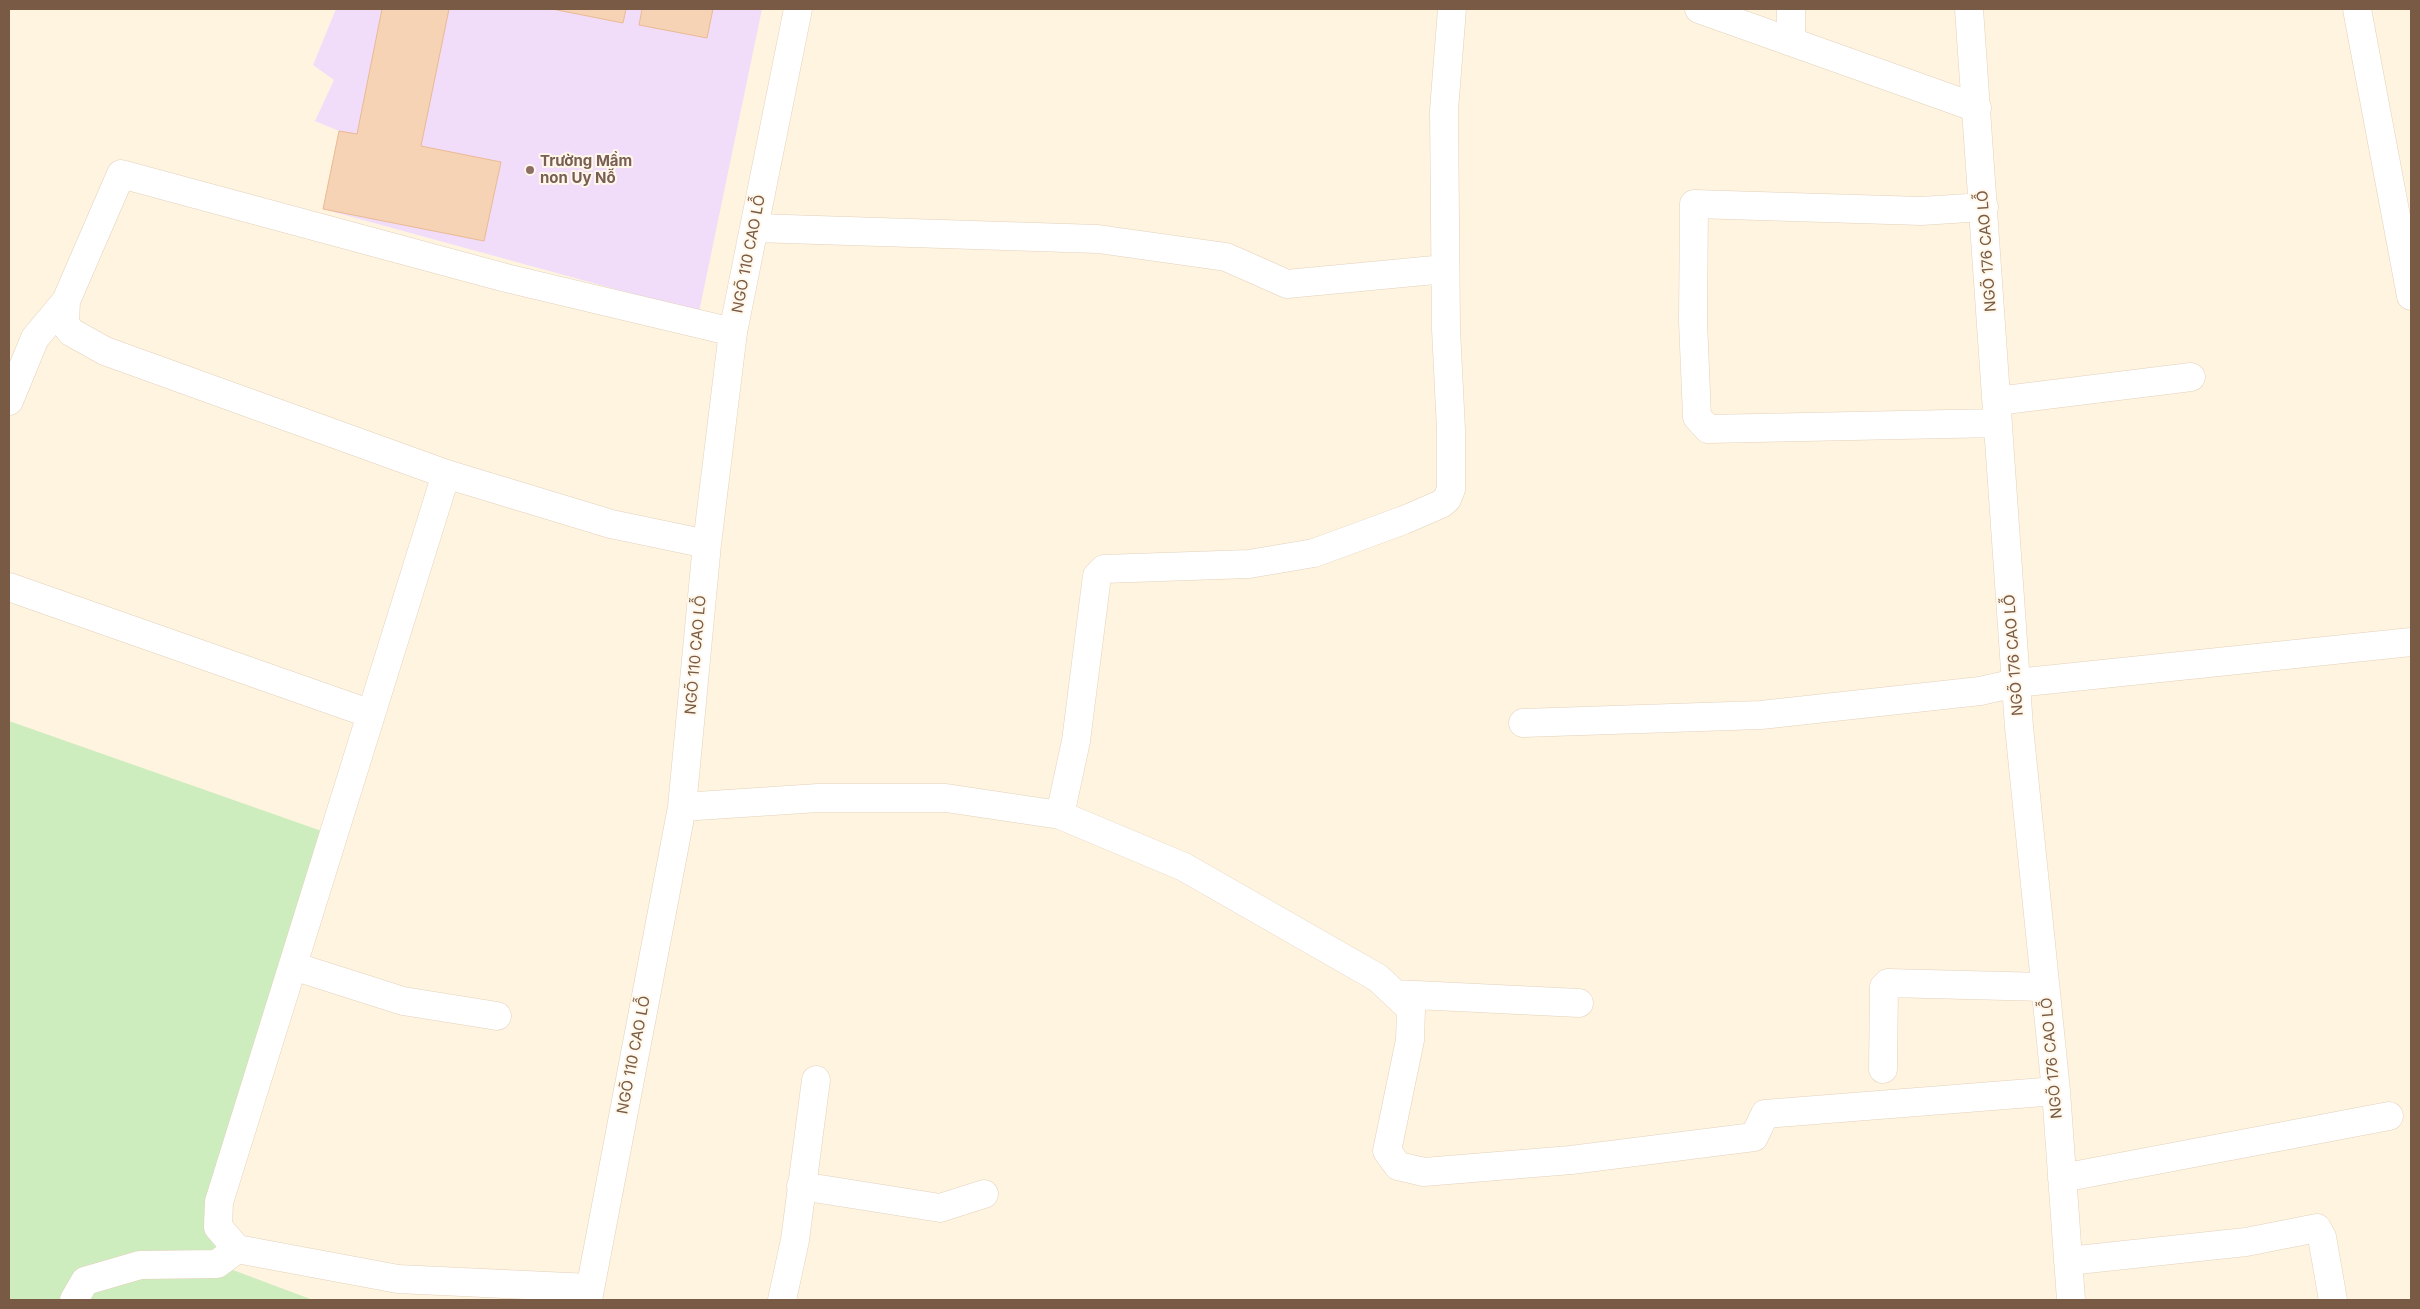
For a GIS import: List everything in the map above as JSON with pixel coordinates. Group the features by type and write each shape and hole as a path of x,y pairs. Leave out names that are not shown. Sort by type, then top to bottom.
{"street":[{"name":"NGÕ 110 CAO LỖ","path":"589,1294 682,807 707,544 734,332 798,9"},
{"path":"1060,815 1076,741 1097,576 1104,569 1249,564 1314,553 1404,520 1447,499 1451,489 1452,438 1445,269 1444,110 1452,9"},
{"path":"1699,9 1977,108"},
{"path":"1791,9 1791,42"},
{"name":"NGÕ 176 CAO LỖ","path":"1969,9 2016,683 2056,1091 2072,1300"},
{"path":"2357,9 2411,296"},
{"path":"9,400 35,338 66,301 121,174 506,278 734,332"},
{"path":"1984,207 1921,211 1694,204 1692,321 1697,417 1708,429 1998,412 2191,377"},
{"path":"755,228 1098,239 1226,257 1287,284 1445,269"},
{"path":"66,301 65,324 70,332 105,351 446,474 611,524 707,544"},
{"path":"446,474 219,1202 218,1227 237,1249 398,1279 589,1294"},
{"path":"9,587 371,714"},
{"path":"1522,723 1761,715 1980,691 2016,683 2411,642"},
{"path":"682,807 818,798 946,798 1060,815 1184,867 1378,978 1411,1009 1410,1040 1387,1151 1398,1166 1424,1172 1571,1160 1754,1137 1765,1114 2056,1091"},
{"path":"293,966 404,1001 497,1016"},
{"path":"1883,1069 1884,988 1888,983 2046,987"},
{"path":"1395,994 1579,1003"},
{"path":"782,1300 795,1240 816,1080"},
{"path":"2062,1178 2389,1116"},
{"path":"802,1186 940,1208 984,1194"},
{"path":"2068,1260 2246,1242 2317,1228 2322,1237 2333,1300"},
{"path":"74,1300 85,1281 140,1265 217,1264 237,1249"}],"shaded area":[{"name":"Trường Mầm non Uy Nỗ","path":"336,9 762,9 699,312 323,209 339,131 315,121 334,80 313,65"}],"green space":[{"path":"9,721 333,835 217,1264 313,1300 9,1300"}],"building":[{"path":"382,9 449,9 421,146 501,162 484,241 323,209 339,131 357,134"},
{"path":"552,9 626,9 623,23"},
{"path":"642,9 713,9 707,38 639,25"}],"place":[{"name":"Trường Mầm non Uy Nỗ","path":"530,170"}]}
